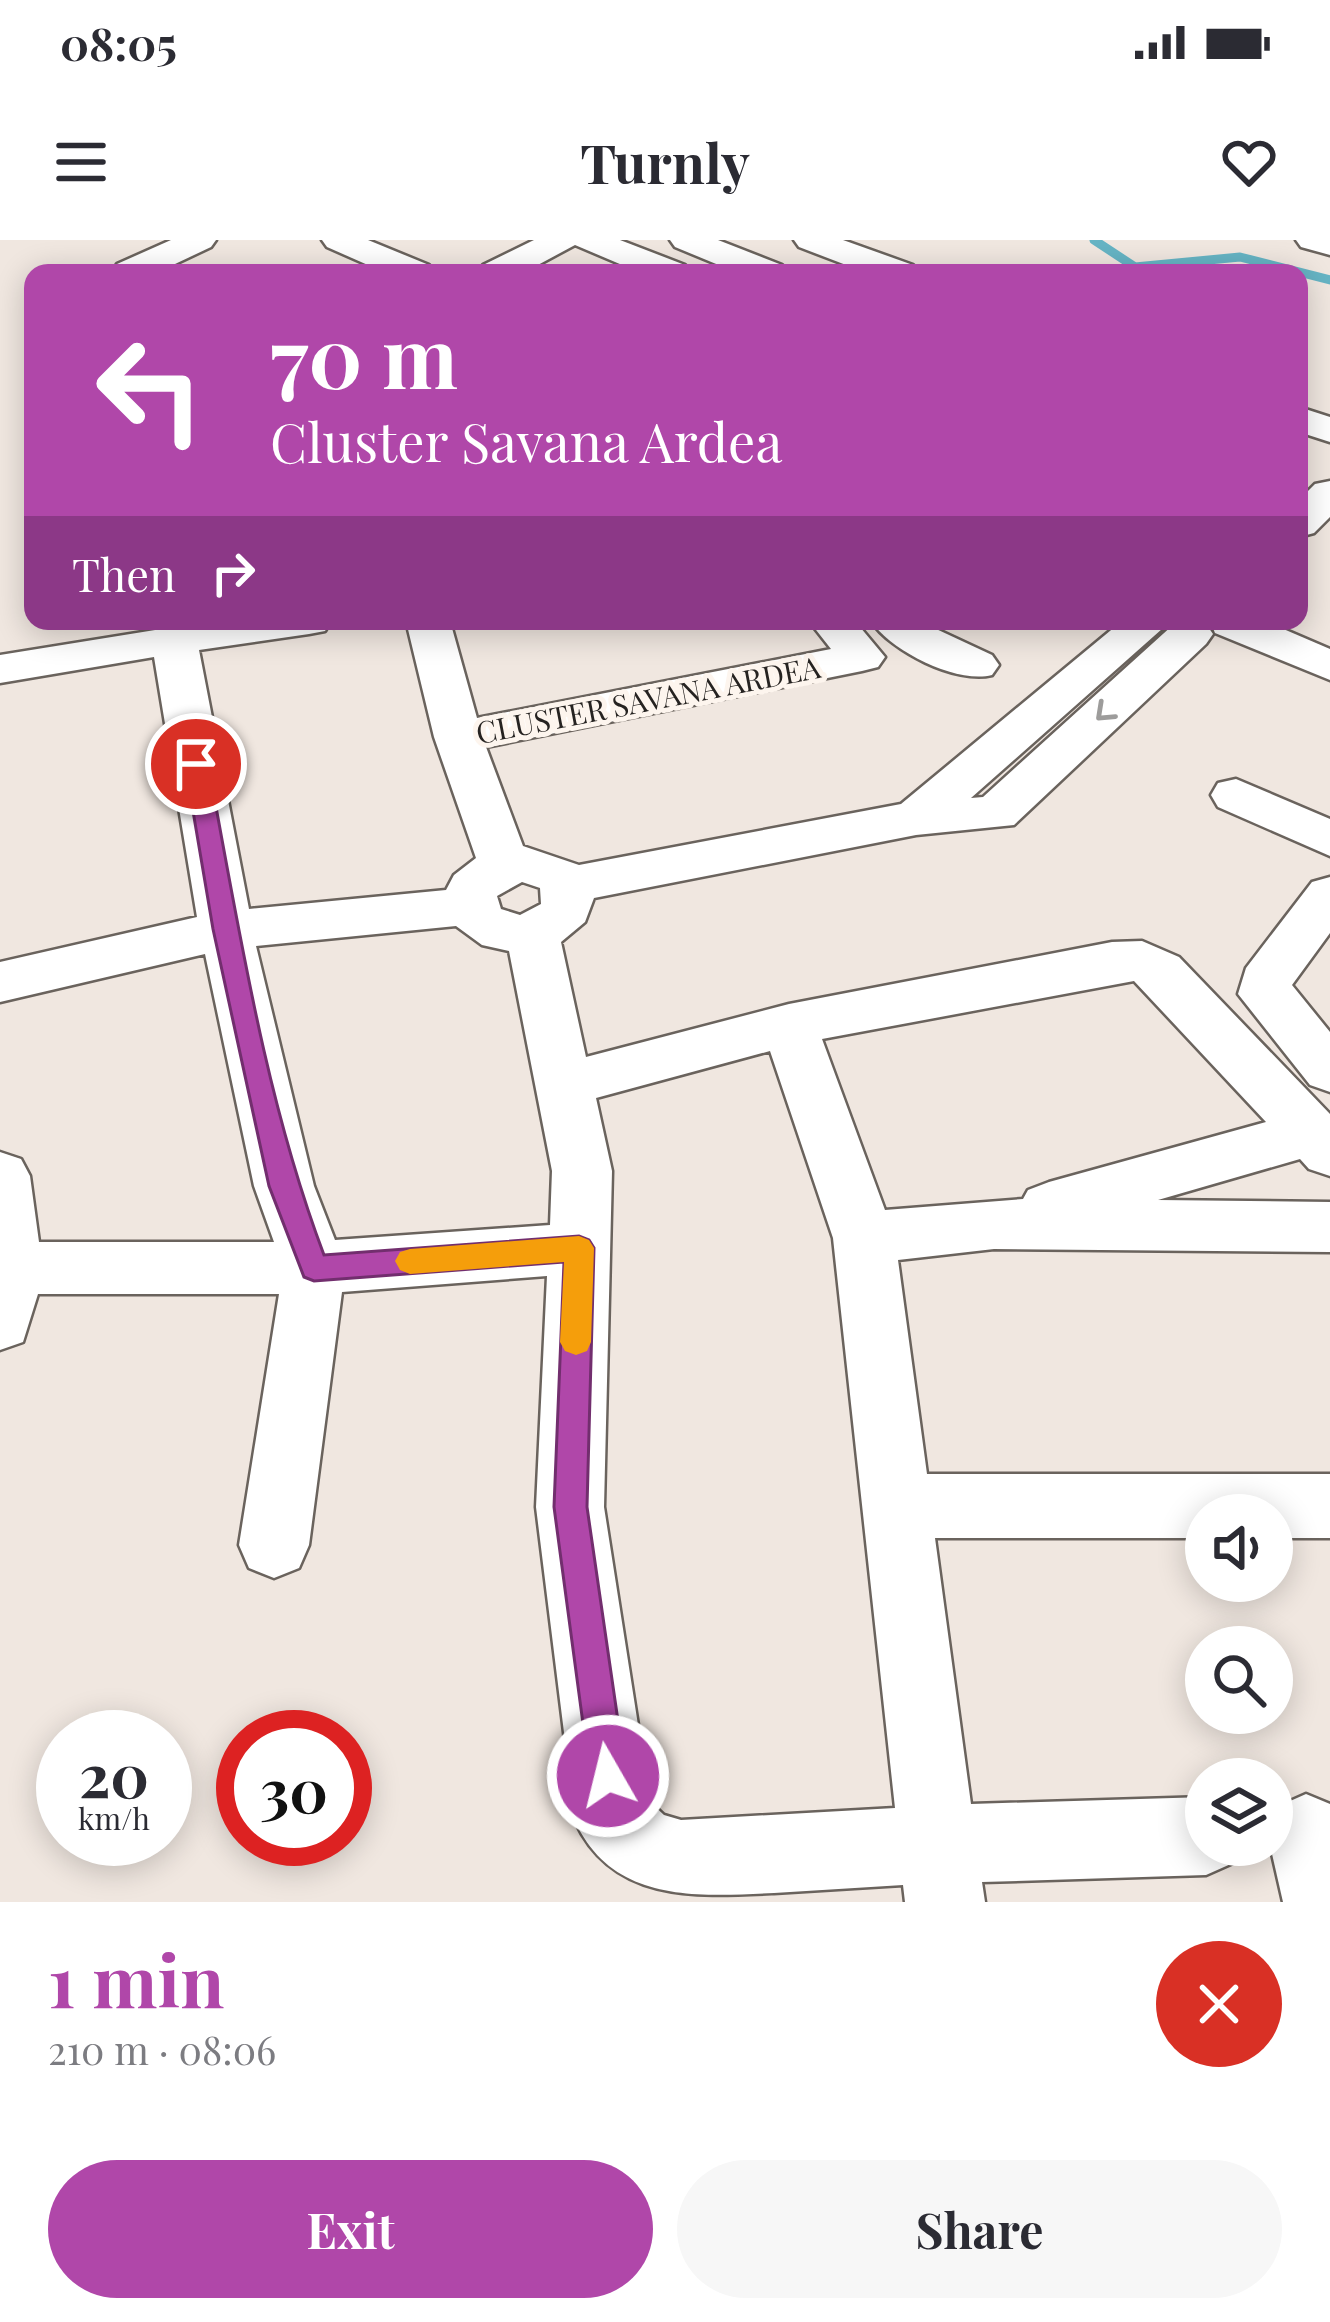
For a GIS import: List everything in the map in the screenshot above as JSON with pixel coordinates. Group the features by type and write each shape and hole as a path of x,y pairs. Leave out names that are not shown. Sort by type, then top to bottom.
{"street":[{"path":"148,264 200,240"},
{"path":"339,240 395,264"},
{"path":"514,264 561,240"},
{"path":"589,240 649,264"},
{"path":"687,240 747,264"},
{"path":"811,240 876,264"},
{"path":"1313,240 1330,244"},
{"path":"1308,515 1330,492"},
{"path":"0,669 245,630"},
{"name":"CLUSTER SAVANA ARDEA","path":"430,630 458,737 505,866"},
{"name":"CLUSTER SAVANA ARDEA","path":"458,737 862,657 839,630"},
{"path":"902,630 976,665"},
{"path":"567,885 916,818 996,812 1185,630"},
{"path":"1211,630 1330,666"},
{"path":"174,640 226,929 284,1186 314,1268 274,1545"},
{"path":"1236,795 1330,839"},
{"path":"538,865 567,885 570,896 560,919 532,933 498,932 484,926 469,906 478,880 505,866 538,865"},
{"path":"1330,895 1265,982 1265,994 1330,1070"},
{"path":"0,982 226,929 469,906"},
{"path":"532,933 582,1171 570,1507 614,1821 642,1848 681,1859 942,1873 1185,1839"},
{"path":"567,1084 789,1025 1112,962 1142,961 1160,971 1321,1143"},
{"path":"789,1025 864,1238 942,1873"},
{"path":"994,1224 1196,1162 1321,1143"},
{"path":"0,1176 6,1295 579,1248"},
{"path":"864,1238 994,1224 1330,1227"},
{"path":"897,1506 1330,1507"}],"waterway":[{"path":"1094,240 1130,264"},
{"path":"1166,264 1240,257 1267,264"},
{"path":"1308,274 1330,280"}],"slow traffic":[{"path":"410,1261 579,1248 576,1342"}],"route":[{"path":"196,764 226,929 284,1186 314,1268 579,1248 570,1507 608,1776"}]}
